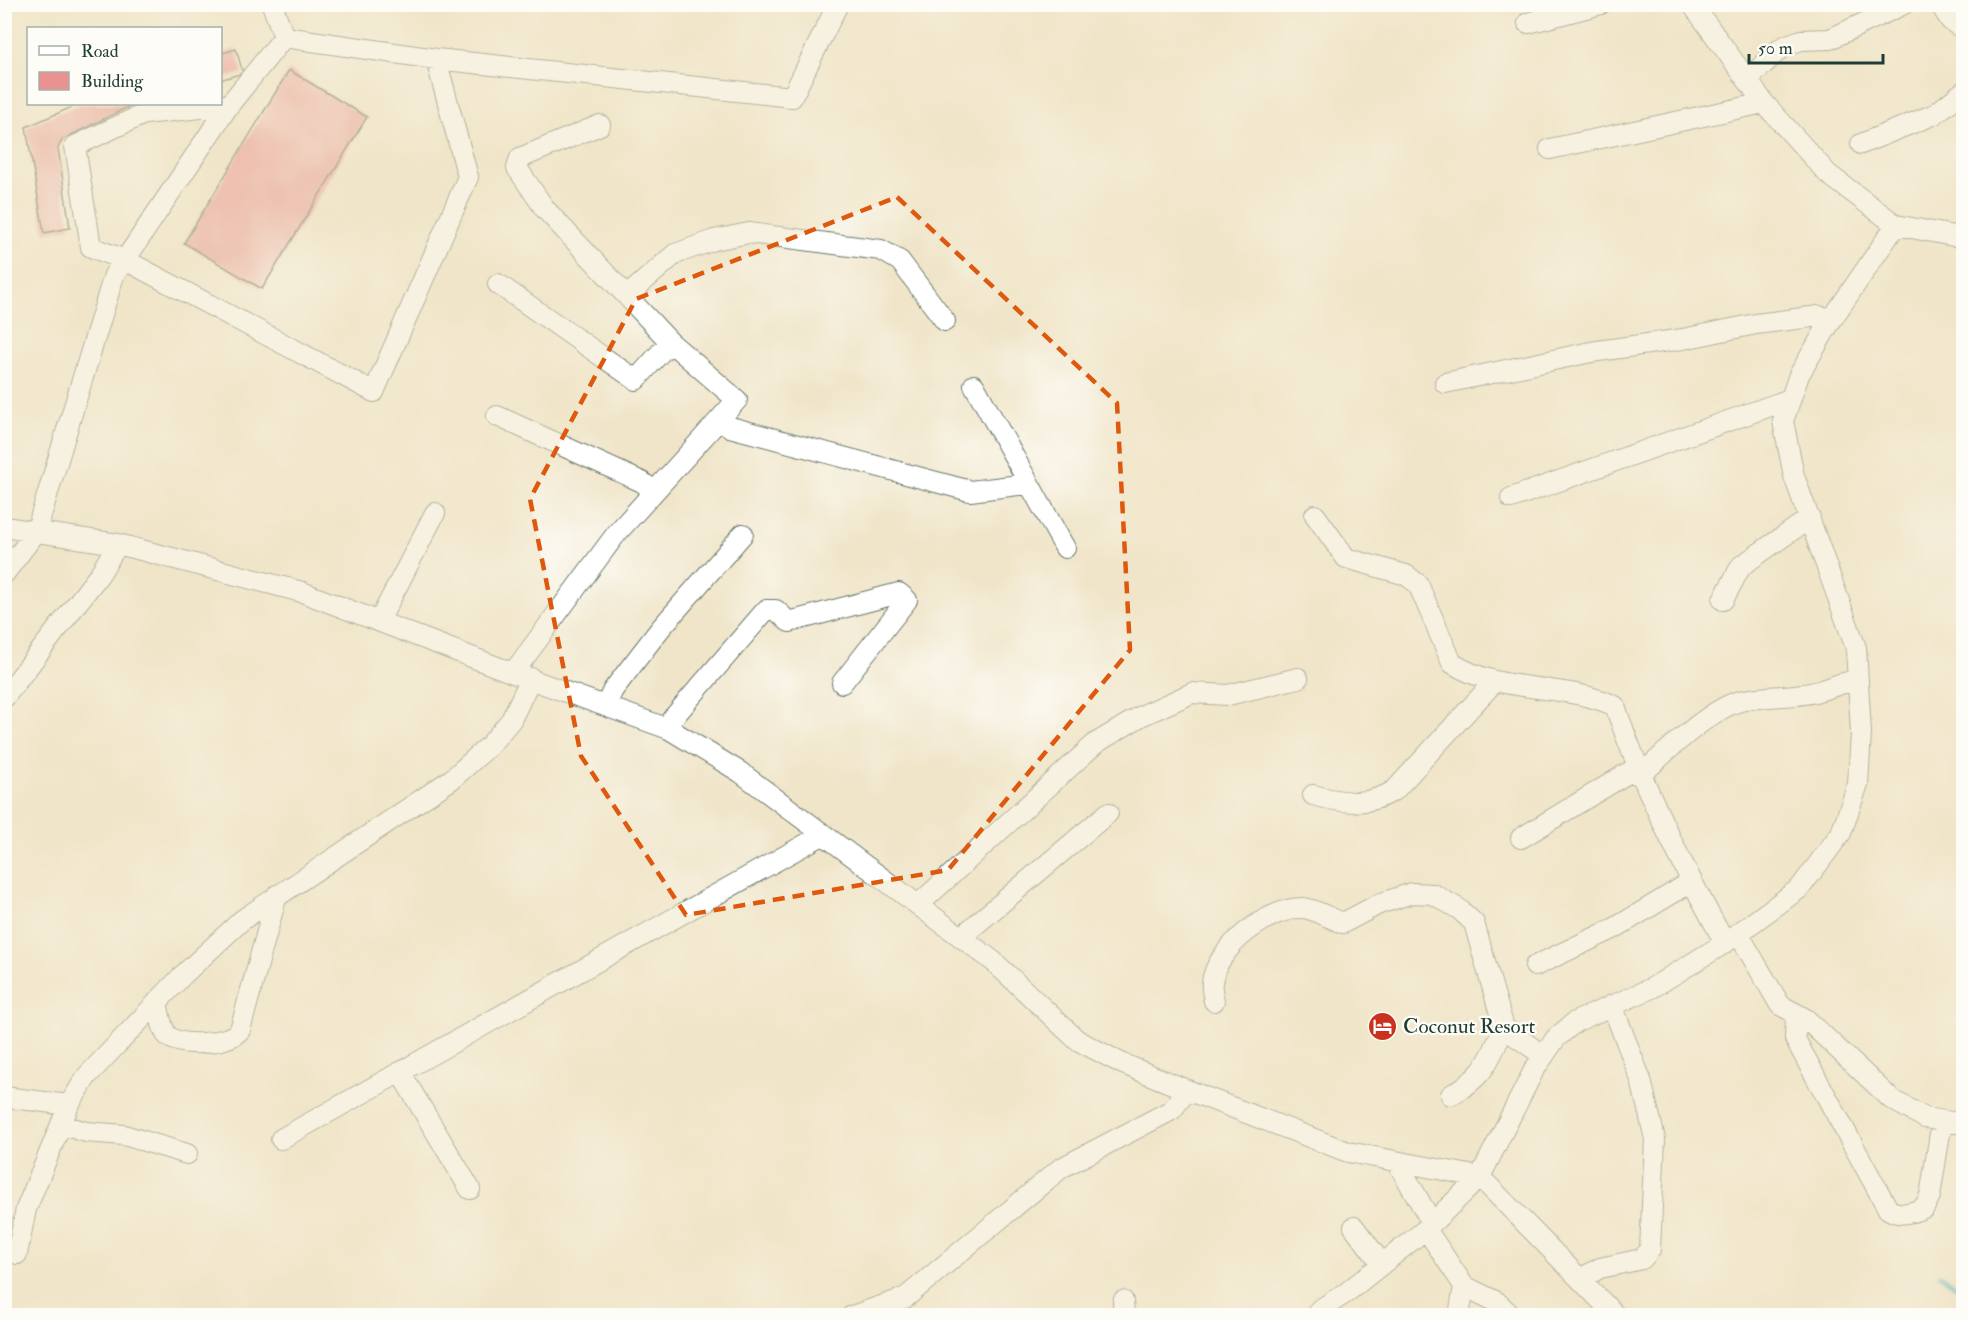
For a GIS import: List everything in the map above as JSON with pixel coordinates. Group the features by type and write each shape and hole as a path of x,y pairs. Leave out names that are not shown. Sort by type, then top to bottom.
{"street":[{"path":"272,4 284,37"},
{"path":"284,37 435,59 792,97 838,4"},
{"path":"1528,23 1601,4"},
{"path":"1692,4 1764,103 1828,174 1896,225 1964,238"},
{"path":"1748,80 1781,48 1801,40 1830,39 1904,4"},
{"path":"1940,4 1954,25 1964,30"},
{"path":"4,574 36,532 119,268 229,105 284,37"},
{"path":"229,105 144,114 75,146 91,248 119,268 374,392 468,177 435,59"},
{"path":"1861,144 1935,114 1964,91"},
{"path":"1550,149 1764,103"},
{"path":"17,1254 26,1209 63,1125 69,1105 87,1076 157,1002 242,920 452,779 489,746 511,720 522,675 616,534 737,400 670,342 545,209 517,168 520,158 600,124"},
{"path":"1316,1316 1319,1310 1429,1226 1480,1177 1544,1056 1556,1038 1575,1022 1652,988 1731,938 1800,888 1841,833 1858,784 1861,733 1856,648 1794,476 1783,421 1799,375 1832,320 1896,225"},
{"path":"628,296 675,254 714,240 749,233 881,250 891,254 900,261 945,321"},
{"path":"498,284 636,380 670,342"},
{"path":"1444,382 1591,352 1683,339 1756,324 1819,316 1832,320"},
{"path":"974,385 1027,484 1065,548"},
{"path":"1511,498 1790,399"},
{"path":"497,416 642,482 654,491"},
{"path":"719,420 730,427 970,491 1027,484"},
{"path":"379,621 435,513"},
{"path":"1315,514 1346,558 1406,575 1418,584 1452,663 1494,682 1599,698 1615,706 1638,772 1691,882 1780,1005 1814,1026 1890,1099 1925,1118 1964,1124"},
{"path":"1723,600 1741,566 1810,518"},
{"path":"4,526 118,544 302,592 669,729 740,772 993,961 1077,1040 1121,1063 1348,1152 1480,1177 1616,1316"},
{"path":"606,705 613,690 660,629 742,534"},
{"path":"4,698 99,574 118,544"},
{"path":"669,729 672,719 766,610 776,610 789,622 899,593 907,600 842,683"},
{"path":"918,905 1096,743 1141,716 1192,693 1228,695 1298,678"},
{"path":"1521,838 1638,772 1695,729 1737,702 1774,695 1804,694 1844,681 1858,680"},
{"path":"1313,795 1333,800 1364,802 1381,799 1395,790 1494,682"},
{"path":"961,937 1108,813"},
{"path":"281,1138 824,834"},
{"path":"1535,966 1615,928 1691,882"},
{"path":"1214,1001 1211,983 1224,953 1255,926 1274,916 1304,908 1342,923 1379,904 1412,893 1433,894 1459,909 1474,923 1504,1028 1544,1056"},
{"path":"157,1002 166,1034 173,1040 223,1041 235,1037 240,1030 277,895"},
{"path":"1580,1279 1600,1268 1642,1259 1650,1250 1655,1139 1641,1080 1612,1005"},
{"path":"1796,1014 1795,1040 1888,1209 1895,1214 1906,1214 1924,1208 1930,1196 1942,1121"},
{"path":"1451,1095 1468,1086 1484,1072 1504,1028"},
{"path":"400,1072 470,1189"},
{"path":"852,1316 905,1298 1061,1167 1172,1110 1187,1090"},
{"path":"4,1097 69,1105"},
{"path":"63,1125 86,1132 124,1135 187,1154"},
{"path":"1397,1162 1429,1226 1464,1286 1497,1302 1512,1316"},
{"path":"1354,1227 1382,1264"},
{"path":"1459,1316 1464,1286"}],"highlighted area":[{"path":"897,197 1117,403 1130,650 948,870 686,915 581,756 530,499 636,299"}],"building":[{"path":"236,49 243,73 222,79 222,53"},
{"path":"289,70 367,117 262,289 184,243"},
{"path":"77,105 132,105 63,139 58,148 70,228 44,233 26,127"}],"waterway":[{"path":"1940,1275 1964,1292"}],"place":[{"name":"Coconut Resort","path":"1382,1026"}]}
